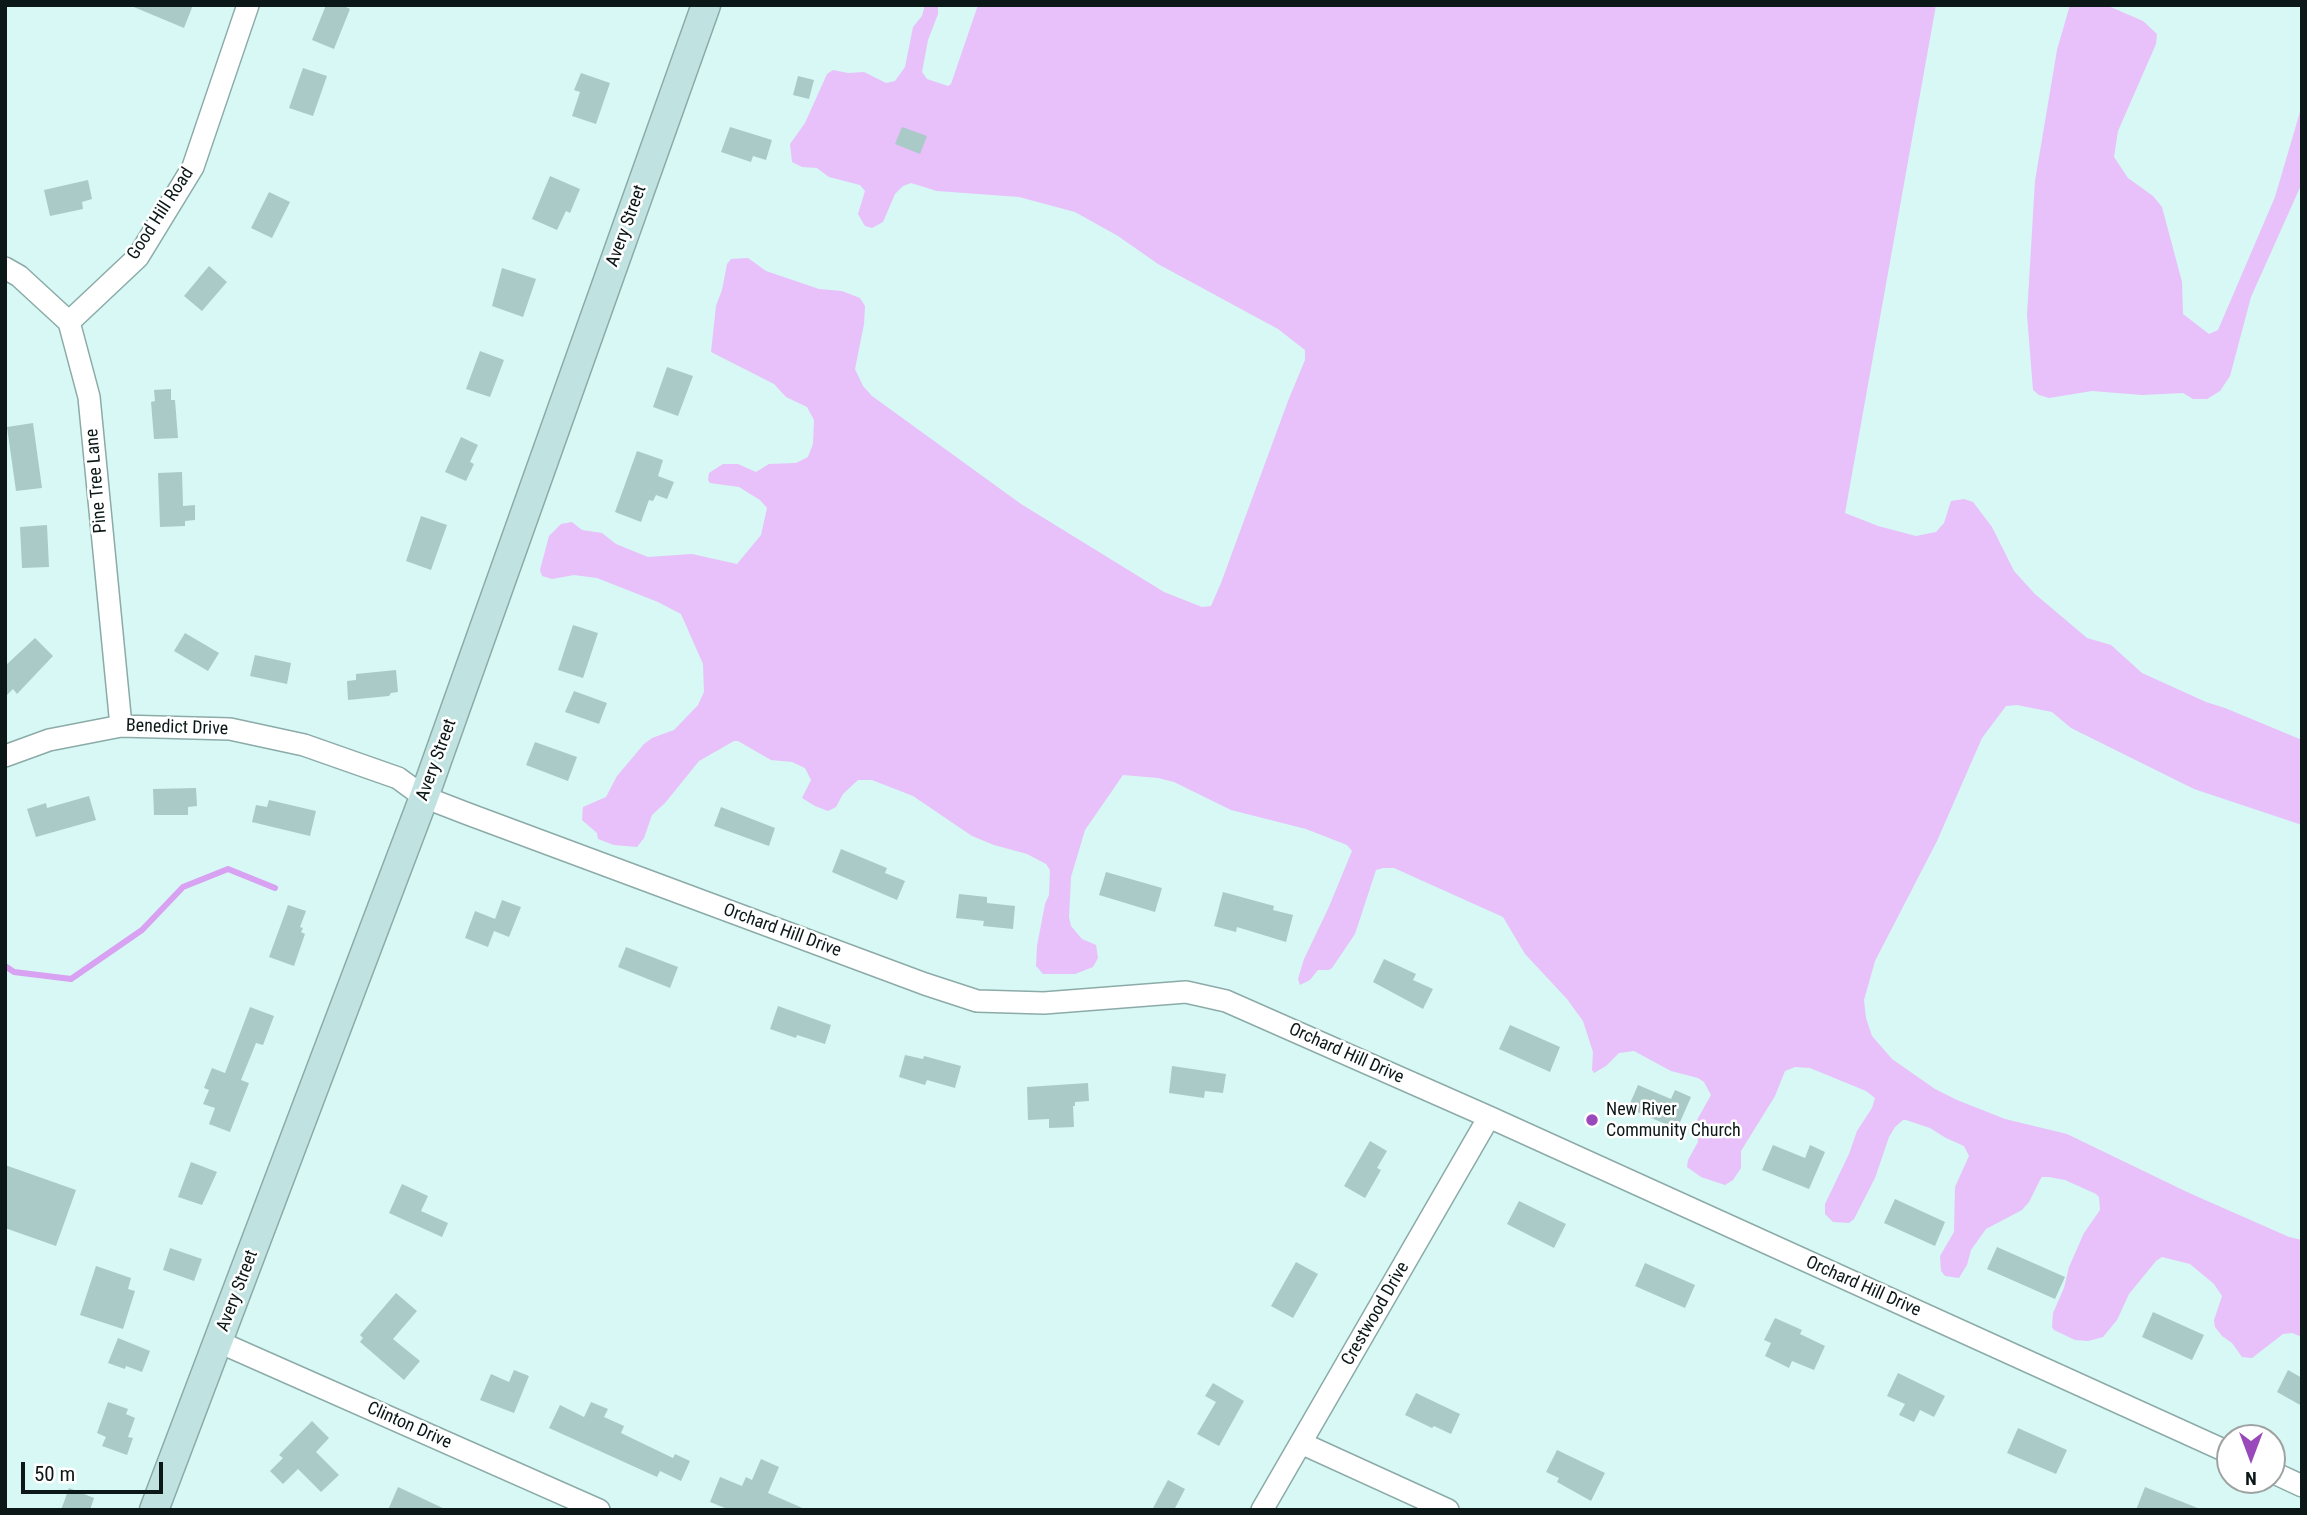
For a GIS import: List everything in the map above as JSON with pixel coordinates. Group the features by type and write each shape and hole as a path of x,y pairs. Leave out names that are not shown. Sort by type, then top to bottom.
{"main road":[{"name":"Avery Street","path":"154,1510 424,797 706,5"}],"street":[{"name":"Good Hill Road","path":"69,322 138,257 193,167 248,5"},
{"path":"5,268 19,275 69,322"},
{"name":"Pine Tree Lane","path":"69,322 89,397 121,726"},
{"name":"Benedict Drive","path":"5,756 49,740 121,726 230,729 304,745 398,778 424,797"},
{"name":"Orchard Hill Drive","path":"424,797 977,1001 1044,1003 1186,992 1226,1001 1489,1117 2216,1447"},
{"name":"Crestwood Drive","path":"1262,1510 1489,1117"},
{"name":"Clinton Drive","path":"219,1342 599,1510"},
{"path":"1301,1443 1448,1510"},
{"path":"2286,1479 2302,1486"}],"shaded area":[{"path":"925,5 938,5 938,14 928,40 922,72 927,79 948,86 951,84 978,5 1936,5 1845,513 1878,526 1916,536 1936,532 1944,523 1951,501 1964,499 1973,502 1992,527 2014,571 2035,594 2087,638 2111,645 2142,673 2302,740 2302,825 2194,789 2071,728 2052,712 2017,705 2006,706 1982,738 1937,841 1875,961 1864,1000 1866,1018 1872,1036 1892,1059 1935,1089 2005,1119 2067,1134 2187,1192 2289,1237 2302,1240 2302,1337 2292,1333 2283,1334 2252,1358 2242,1357 2215,1327 2214,1320 2222,1296 2214,1284 2190,1264 2162,1257 2129,1294 2117,1320 2103,1337 2088,1341 2075,1340 2054,1330 2053,1313 2064,1288 2069,1267 2084,1233 2100,1210 2099,1197 2096,1194 2065,1180 2049,1177 2042,1177 2022,1210 1986,1229 1971,1250 1967,1265 1959,1278 1945,1276 1941,1271 1940,1256 1954,1232 1955,1187 1969,1156 1964,1146 1930,1128 1906,1120 1895,1127 1889,1137 1875,1178 1854,1219 1849,1223 1833,1222 1825,1214 1825,1204 1857,1131 1872,1108 1875,1098 1866,1091 1810,1068 1795,1067 1785,1071 1775,1096 1741,1151 1741,1168 1733,1180 1725,1185 1701,1177 1687,1167 1698,1142 1697,1120 1711,1095 1704,1082 1671,1071 1634,1051 1619,1053 1594,1073 1593,1052 1583,1021 1567,999 1525,954 1503,917 1394,868 1376,870 1355,934 1332,968 1318,970 1310,980 1300,985 1298,979 1304,959 1352,851 1347,845 1306,829 1231,810 1174,782 1123,775 1085,830 1071,877 1069,917 1071,926 1082,939 1096,945 1098,958 1093,967 1075,974 1043,974 1036,966 1037,946 1049,895 1050,870 1046,864 1027,854 972,836 913,796 872,780 858,780 843,794 836,807 828,811 815,806 802,798 811,780 805,768 792,762 771,760 738,741 699,761 652,815 644,838 637,847 614,845 598,839 597,833 582,820 583,807 606,797 617,776 644,744 674,730 698,705 704,692 703,664 681,614 597,578 574,575 552,579 542,576 540,570 549,536 561,524 572,522 582,530 602,533 616,544 648,557 692,554 737,564 761,535 767,508 760,500 739,487 710,483 709,473 723,464 738,464 756,472 769,464 796,463 808,457 813,444 814,420 807,407 786,397 774,384 711,352 716,306 727,264 731,259 748,258 766,271 819,289 842,291 860,298 865,306 864,324 855,369 863,386 872,396 1021,504 1164,592 1202,607 1211,606 1221,583 1305,360 1305,350 1278,329 1158,264 1118,236 1075,212 1019,197 937,191 911,183 895,194 883,222 872,228 865,226 858,214 865,191 860,185 829,177 817,168 802,167 792,162 790,144 805,123 827,74 833,70 864,72 886,83 895,81 905,67 913,27 922,16"},
{"path":"2070,5 2106,5 2143,21 2157,34 2156,44 2118,131 2114,157 2128,178 2153,196 2162,207 2182,282 2183,314 2209,334 2218,330 2275,197 2302,105 2302,183 2251,297 2230,376 2220,391 2207,399 2193,399 2183,393 2142,395 2092,391 2049,398 2033,390 2027,315 2035,181 2057,50"}],"building":[{"path":"129,5 193,5 184,28"},
{"path":"326,5 342,5 350,9 334,49 312,40"},
{"path":"303,68 327,76 313,116 289,108"},
{"path":"581,73 610,83 596,124 572,116 580,92 574,90"},
{"path":"798,76 814,80 809,99 793,95"},
{"path":"730,127 772,140 766,160 753,156 751,162 721,152"},
{"path":"902,127 927,136 920,154 895,144"},
{"path":"550,176 580,189 570,213 566,211 557,230 532,219"},
{"path":"88,180 92,199 82,202 83,209 50,216 44,190"},
{"path":"269,192 290,202 272,238 251,228"},
{"path":"209,266 227,282 202,311 184,296"},
{"path":"502,268 536,279 523,317 492,306"},
{"path":"480,351 504,360 490,397 466,389"},
{"path":"667,367 693,376 678,416 653,407"},
{"path":"171,389 171,400 175,400 178,438 154,439 151,402 155,401 154,390"},
{"path":"33,423 42,488 16,491 7,427"},
{"path":"461,437 478,445 470,462 474,464 466,481 445,472"},
{"path":"637,451 663,460 658,476 674,482 667,499 656,495 653,501 649,500 641,522 615,512"},
{"path":"182,472 183,506 195,505 195,520 185,521 185,526 160,527 158,473"},
{"path":"421,516 447,525 431,570 406,561"},
{"path":"47,525 49,567 22,568 20,527"},
{"path":"573,625 598,633 583,678 558,670"},
{"path":"185,633 219,653 208,671 174,651"},
{"path":"35,638 53,656 17,694 13,689 5,697 5,666"},
{"path":"255,655 291,663 287,684 250,676"},
{"path":"396,670 398,692 389,696 348,700 347,681 356,680 356,674"},
{"path":"574,691 607,703 599,724 565,712"},
{"path":"535,742 577,757 568,781 526,765"},
{"path":"196,788 197,806 188,807 188,815 154,815 153,789"},
{"path":"89,796 96,820 36,837 27,809 46,803 47,808"},
{"path":"269,800 316,811 310,836 252,822 256,805 267,807"},
{"path":"721,807 775,828 769,846 714,826"},
{"path":"841,849 887,868 885,873 905,881 897,900 832,872"},
{"path":"1106,872 1162,888 1155,912 1099,895"},
{"path":"1223,892 1274,906 1273,910 1293,915 1286,942 1237,927 1236,932 1214,926"},
{"path":"959,894 987,897 987,903 1015,906 1013,929 983,926 984,921 956,918"},
{"path":"502,900 521,907 509,937 494,931 488,947 465,938 475,911 495,919"},
{"path":"288,905 306,911 300,927 305,934 294,966 269,957"},
{"path":"626,947 678,967 670,988 618,967"},
{"path":"1384,959 1416,974 1413,980 1433,989 1423,1009 1373,982"},
{"path":"778,1006 831,1025 825,1044 770,1029"},
{"path":"250,1007 274,1016 263,1045 256,1043 241,1080 249,1083 230,1132 209,1124 215,1108 203,1104 209,1090 204,1088 212,1068 225,1073"},
{"path":"1510,1025 1560,1047 1550,1072 1499,1049"},
{"path":"905,1055 923,1059 924,1056 961,1066 955,1088 927,1080 925,1085 899,1077"},
{"path":"1172,1066 1226,1074 1223,1093 1205,1091 1204,1098 1169,1093"},
{"path":"1088,1083 1089,1101 1075,1102 1073,1106 1074,1127 1049,1128 1049,1119 1028,1120 1027,1087"},
{"path":"1638,1085 1671,1099 1675,1090 1691,1097 1677,1129 1628,1108"},
{"path":"1370,1141 1387,1151 1377,1168 1381,1170 1365,1198 1344,1186"},
{"path":"1773,1145 1805,1158 1810,1145 1825,1152 1809,1189 1762,1170"},
{"path":"191,1162 217,1172 202,1205 178,1197"},
{"path":"5,1165 76,1190 56,1246 5,1228"},
{"path":"402,1184 428,1196 421,1211 448,1223 442,1237 389,1213"},
{"path":"1895,1199 1945,1222 1935,1246 1884,1223"},
{"path":"1519,1201 1566,1224 1554,1248 1507,1224"},
{"path":"1997,1247 2065,1277 2055,1299 1987,1269"},
{"path":"170,1248 202,1259 194,1281 163,1270"},
{"path":"1296,1262 1318,1274 1293,1318 1271,1306"},
{"path":"1645,1263 1695,1285 1685,1308 1635,1286"},
{"path":"96,1266 131,1278 128,1289 135,1291 123,1329 80,1315"},
{"path":"396,1293 417,1311 393,1339 420,1361 404,1380 360,1342 363,1338 360,1335"},
{"path":"2153,1312 2204,1335 2192,1360 2142,1337"},
{"path":"1775,1318 1802,1330 1800,1334 1825,1346 1814,1370 1792,1361 1789,1368 1765,1356 1771,1343 1764,1340"},
{"path":"118,1338 150,1351 142,1372 108,1363"},
{"path":"514,1370 529,1376 514,1413 480,1400 491,1374 509,1382"},
{"path":"2288,1370 2302,1378 2302,1406 2277,1392"},
{"path":"1898,1373 1945,1396 1934,1417 1920,1410 1914,1422 1899,1415 1905,1404 1887,1396"},
{"path":"1213,1383 1244,1401 1219,1446 1197,1434 1216,1402 1205,1396"},
{"path":"1416,1393 1460,1414 1451,1434 1405,1415"},
{"path":"108,1402 128,1409 126,1414 135,1418 128,1437 133,1438 127,1455 102,1446 106,1437 97,1433"},
{"path":"591,1402 608,1409 604,1417 624,1426 621,1433 673,1458 675,1454 690,1461 681,1481 660,1471 657,1477 549,1428 560,1405 584,1417"},
{"path":"312,1421 329,1438 316,1452 339,1475 321,1492 298,1469 283,1484 270,1471 283,1458 279,1455"},
{"path":"2018,1428 2067,1450 2056,1474 2007,1453"},
{"path":"1557,1450 1605,1473 1591,1501 1557,1482 1559,1478 1546,1472"},
{"path":"761,1459 779,1467 768,1493 807,1510 730,1510 710,1502 720,1477 742,1486 746,1477 752,1480"},
{"path":"1168,1480 1185,1489 1174,1510 1152,1510"},
{"path":"398,1487 447,1510 388,1510"},
{"path":"2145,1487 2200,1509 2200,1510 2136,1510"},
{"path":"69,1488 94,1498 90,1510 61,1510"}],"waterway":[{"path":"5,966 14,972 71,979 142,930 183,887 228,869 275,888"}],"place":[{"name":"New River Community Church","path":"1592,1120"}]}
